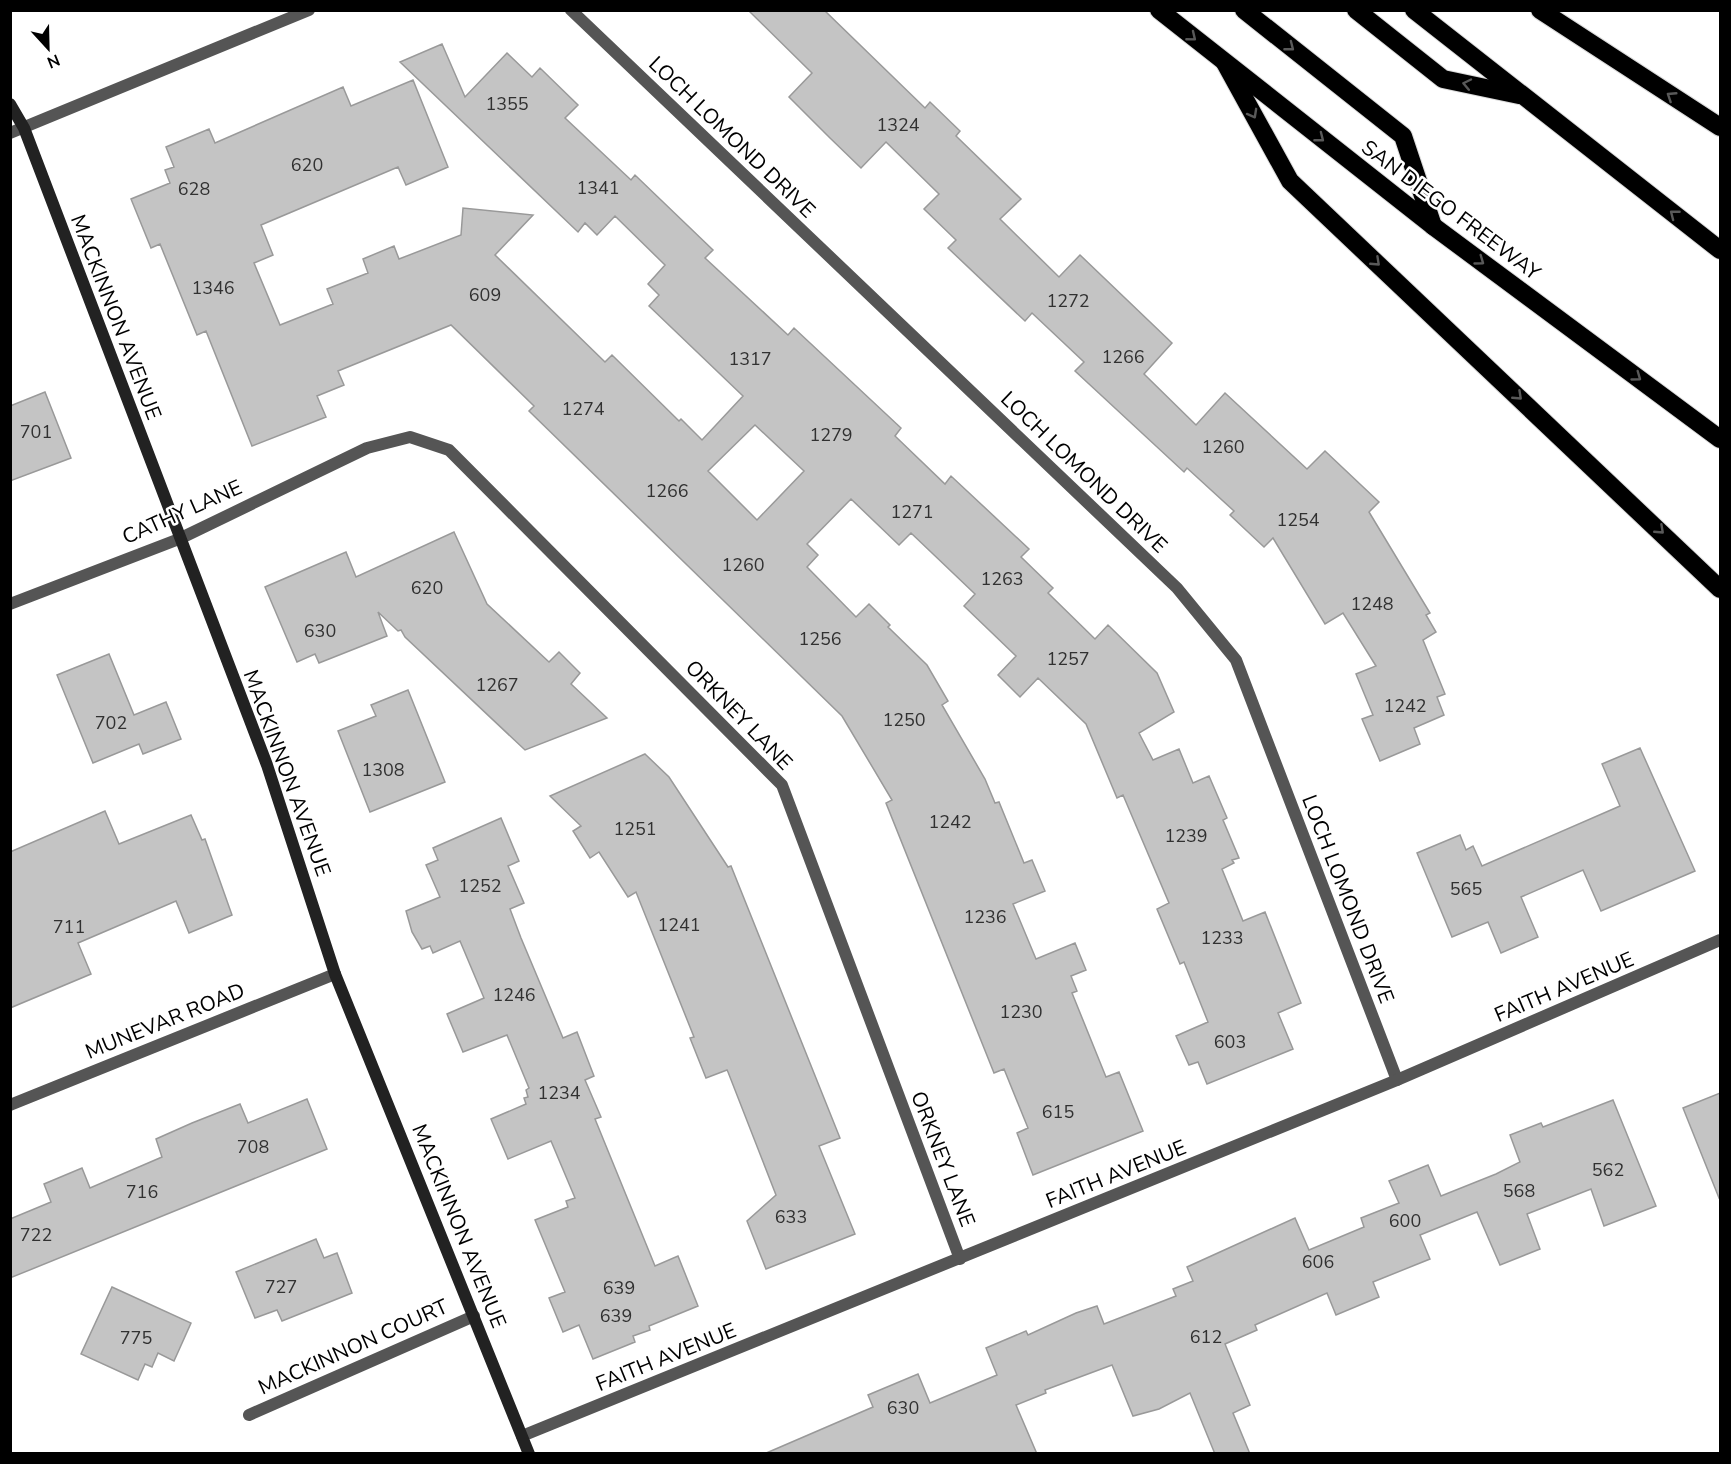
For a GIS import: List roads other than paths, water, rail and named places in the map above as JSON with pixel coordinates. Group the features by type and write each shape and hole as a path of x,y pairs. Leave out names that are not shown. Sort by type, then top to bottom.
{"highway":[{"name":"SAN DIEGO FREEWAY","path":"1159,10 1433,226 1720,439"},
{"path":"1244,10 1403,136 1433,226"},
{"path":"1356,10 1443,80 1524,96"},
{"path":"1414,10 1720,250"},
{"path":"1540,10 1720,128"},
{"path":"1225,63 1290,181 1720,590"}],"street":[{"path":"10,133 309,10"},
{"name":"LOCH LOMOND DRIVE","path":"571,10 1177,588 1236,660 1397,1080"},
{"name":"MACKINNON AVENUE","path":"10,104 24,128 267,765 335,974 529,1454"},
{"name":"ORKNEY LANE","path":"367,447 410,437 449,450 782,785 960,1259"},
{"name":"CATHY LANE","path":"10,604 179,539 367,447"},
{"name":"FAITH AVENUE","path":"522,1436 1397,1080 1720,940"},
{"name":"MUNEVAR ROAD","path":"10,1105 335,974"},
{"name":"MACKINNON COURT","path":"249,1414 474,1316"}]}
